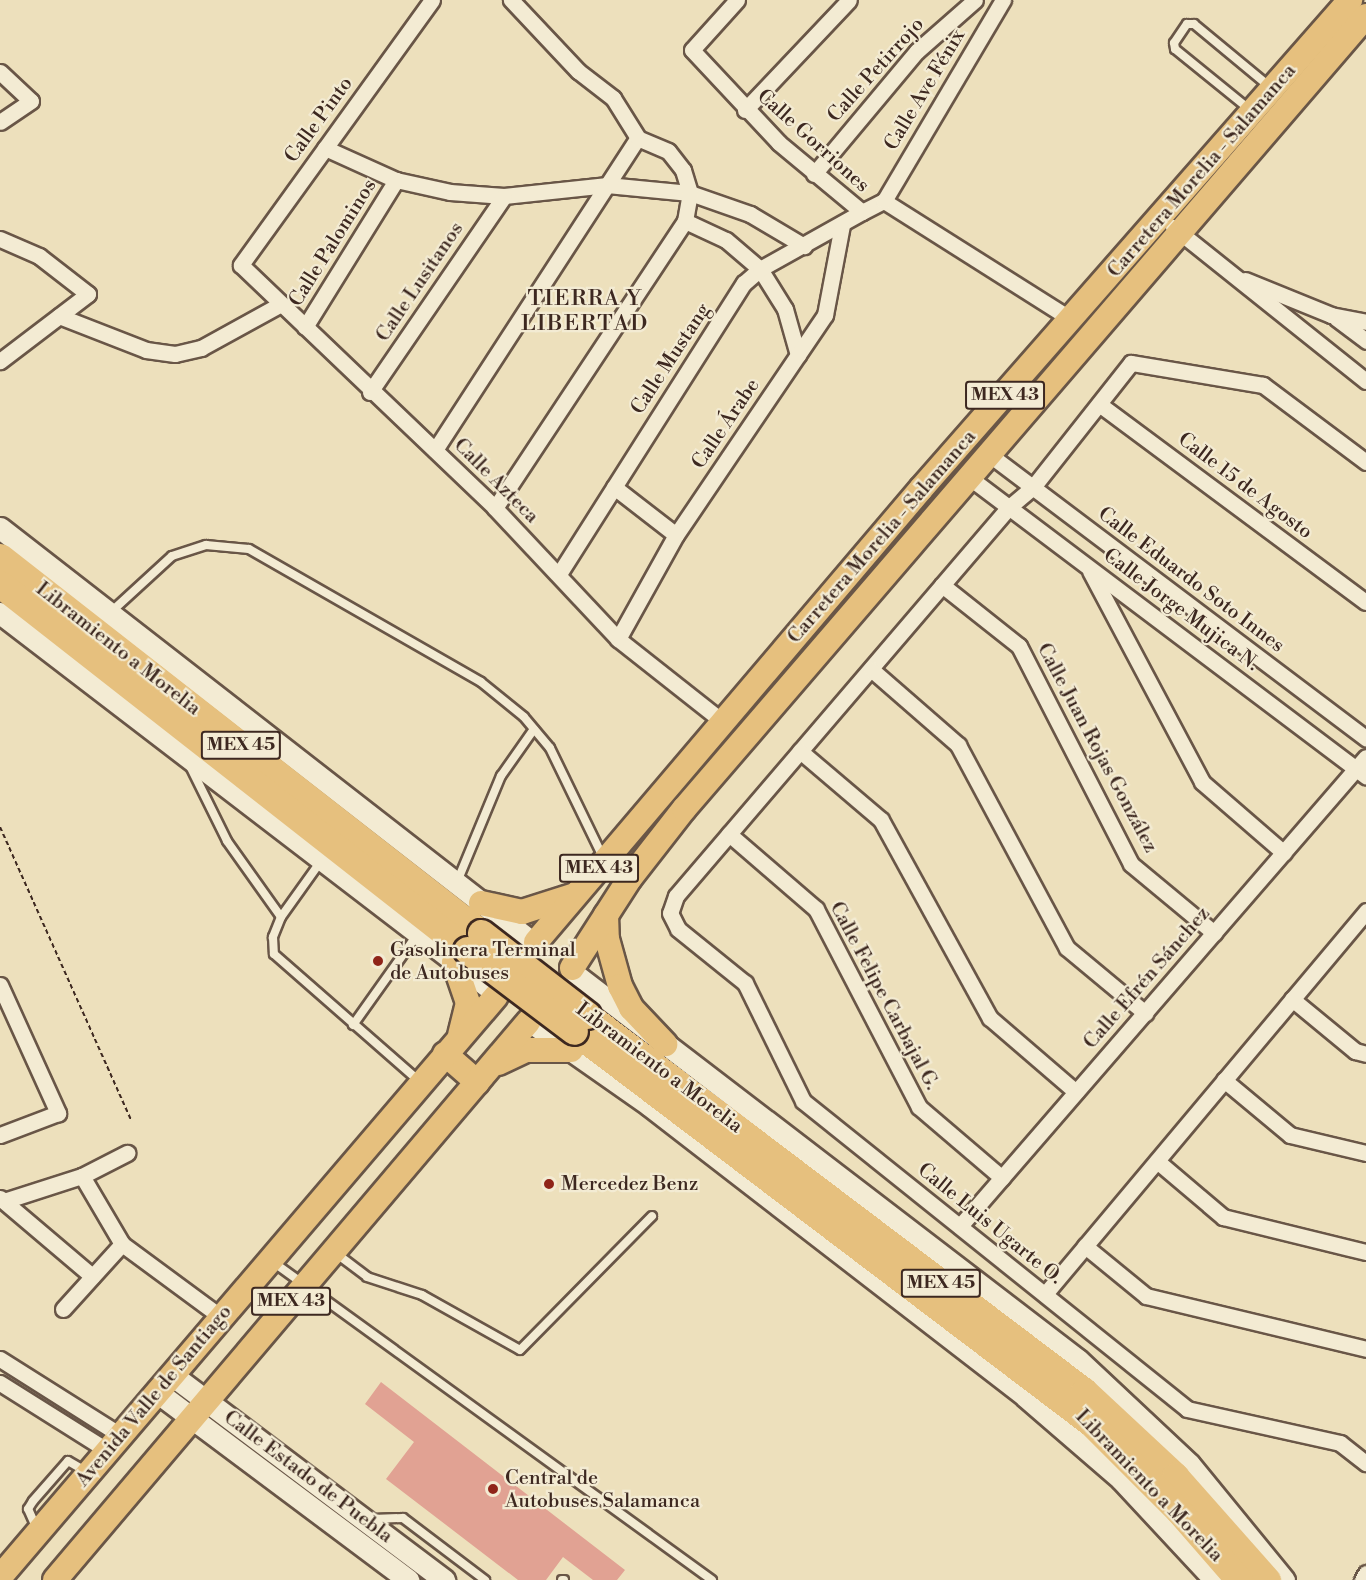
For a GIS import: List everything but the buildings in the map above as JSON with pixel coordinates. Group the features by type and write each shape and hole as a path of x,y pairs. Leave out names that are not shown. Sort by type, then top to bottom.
{"highway":[{"name":"Libramiento a Morelia","path":"0,557 467,948"},
{"name":"Libramiento a Morelia","path":"0,584 467,948 1066,1403 1142,1473 1239,1580"},
{"name":"Libramiento a Morelia","path":"577,1032 1084,1391 1175,1476 1268,1580"}],"main road":[{"name":"Carretera Morelia - Salamanca","path":"534,942 577,895 921,489 1072,320 1350,0"},
{"name":"Carretera Morelia - Salamanca","path":"573,970 606,915 684,809 1181,234 1366,16"},
{"path":"921,489 948,471 990,455"},
{"path":"0,528 456,884 534,942 556,948 573,970 665,1044 1078,1360 1189,1464 1284,1580"},
{"path":"0,613 418,934 467,948 509,1013 530,1022 577,1032 649,1105 1077,1438 1172,1531 1215,1580"},
{"path":"482,903 522,912 577,895"},
{"path":"606,915 606,939 620,986 632,1008 665,1044"},
{"name":"MEX 43","path":"496,994 496,970 504,956 534,942"},
{"path":"467,948 466,1017 450,1048 482,1077 526,1050 577,1032"},
{"name":"MEX 43","path":"55,1580 530,1022 554,1018 565,1008 573,995 573,970"},
{"name":"Avenida Valle de Santiago","path":"0,1577 496,994"},
{"name":"Calle Estado de Puebla","path":"164,1384 408,1580"},
{"name":"Calle Estado de Puebla","path":"199,1410 364,1520 444,1580"}],"street":[{"name":"Calle Pinto","path":"241,265 432,0"},
{"path":"495,508 685,221 690,193 683,170 668,151 638,138 613,98 578,71 511,0"},
{"name":"Calle Gorriones","path":"737,0 692,50 745,110 814,174 862,212 884,201 1072,320"},
{"path":"745,110 849,0"},
{"name":"Calle Petirrojo","path":"814,174 917,51 975,0"},
{"name":"Calle Ave Fénix","path":"884,201 1003,0"},
{"path":"0,72 31,101 0,122"},
{"path":"435,450 638,138"},
{"path":"325,148 396,180 450,192 504,196 607,185 690,193 750,214 804,246"},
{"name":"Calle Palominos","path":"305,327 396,180"},
{"name":"Calle Lusitanos","path":"370,392 504,196"},
{"name":"Calle Mustang","path":"559,574 744,284 760,269 862,212"},
{"path":"1162,217 1227,272 1366,381"},
{"path":"685,221 726,240 760,269 785,309 798,355"},
{"name":"Calle Árabe","path":"618,639 676,535 825,315 842,225"},
{"path":"0,239 39,256 88,294 0,361"},
{"name":"Calle Azteca","path":"241,265 370,392 495,508 618,639 723,723"},
{"path":"1227,272 1331,315 1366,322"},
{"path":"59,316 146,351 175,354 201,348 281,304"},
{"path":"1331,315 1366,341"},
{"path":"729,834 1009,507 1033,488 1131,363 1263,385 1366,462"},
{"name":"Calle 15 de Agosto","path":"1099,404 1366,603"},
{"name":"Calle Eduardo Soto Innes","path":"990,455 1366,738"},
{"name":"Calle Jorge Mujica N.","path":"970,478 1363,767"},
{"path":"614,487 676,535"},
{"path":"1087,566 1202,783 1284,853"},
{"name":"Calle Juan Rojas González","path":"942,585 1019,646 1131,864 1214,933"},
{"path":"870,669 958,745 1067,948 1145,1013"},
{"path":"800,751 881,820 990,1018 1076,1092"},
{"name":"Calle Efrén Sánchez","path":"960,1227 1284,853 1363,767"},
{"name":"Calle Luis Ugarte O.","path":"729,834 676,896 670,913 678,929 745,983 803,1101 1187,1409 1340,1443 1366,1463"},
{"name":"Calle Felipe Carbajal G.","path":"729,834 816,909 919,1107 1002,1178"},
{"path":"1045,1294 1292,999 1364,917"},
{"path":"0,985 58,1113 0,1135"},
{"path":"1292,999 1355,1051 1366,1054"},
{"path":"1224,1080 1290,1135 1366,1153"},
{"path":"2,1199 82,1176 127,1153"},
{"path":"1157,1161 1223,1217 1366,1252"},
{"path":"82,1176 122,1244 221,1317"},
{"path":"2,1199 92,1276"},
{"path":"63,1309 122,1244"},
{"path":"1085,1246 1146,1296 1366,1349"},
{"path":"0,1359 114,1443"},
{"path":"0,1383 114,1443"},
{"path":"1362,1580 1366,1573"}],"lane":[{"path":"1253,112 1175,48 1174,43 1187,24 1194,24 1273,89"},
{"path":"110,613 172,556 206,545 249,549 481,682 534,729 550,748 605,861"},
{"path":"456,884 501,776 534,729"},
{"path":"184,754 227,841 281,917"},
{"path":"322,860 281,917 273,937 274,954 352,1025 421,1082"},
{"path":"352,1025 418,934"},
{"path":"333,1252 367,1277 422,1295 520,1350 652,1216"},
{"path":"270,1259 303,1287 712,1580"},
{"path":"364,1520 403,1518 485,1580"}],"path":[{"path":"0,827 131,1120"}],"place":[{"name":"Gasolinera Terminal de Autobuses","path":"378,961"},
{"name":"Mercedez Benz","path":"549,1184"},
{"name":"Central de Autobuses Salamanca","path":"493,1489"}],"district":[{"name":"TIERRA Y LIBERTAD","path":"585,310"}]}
